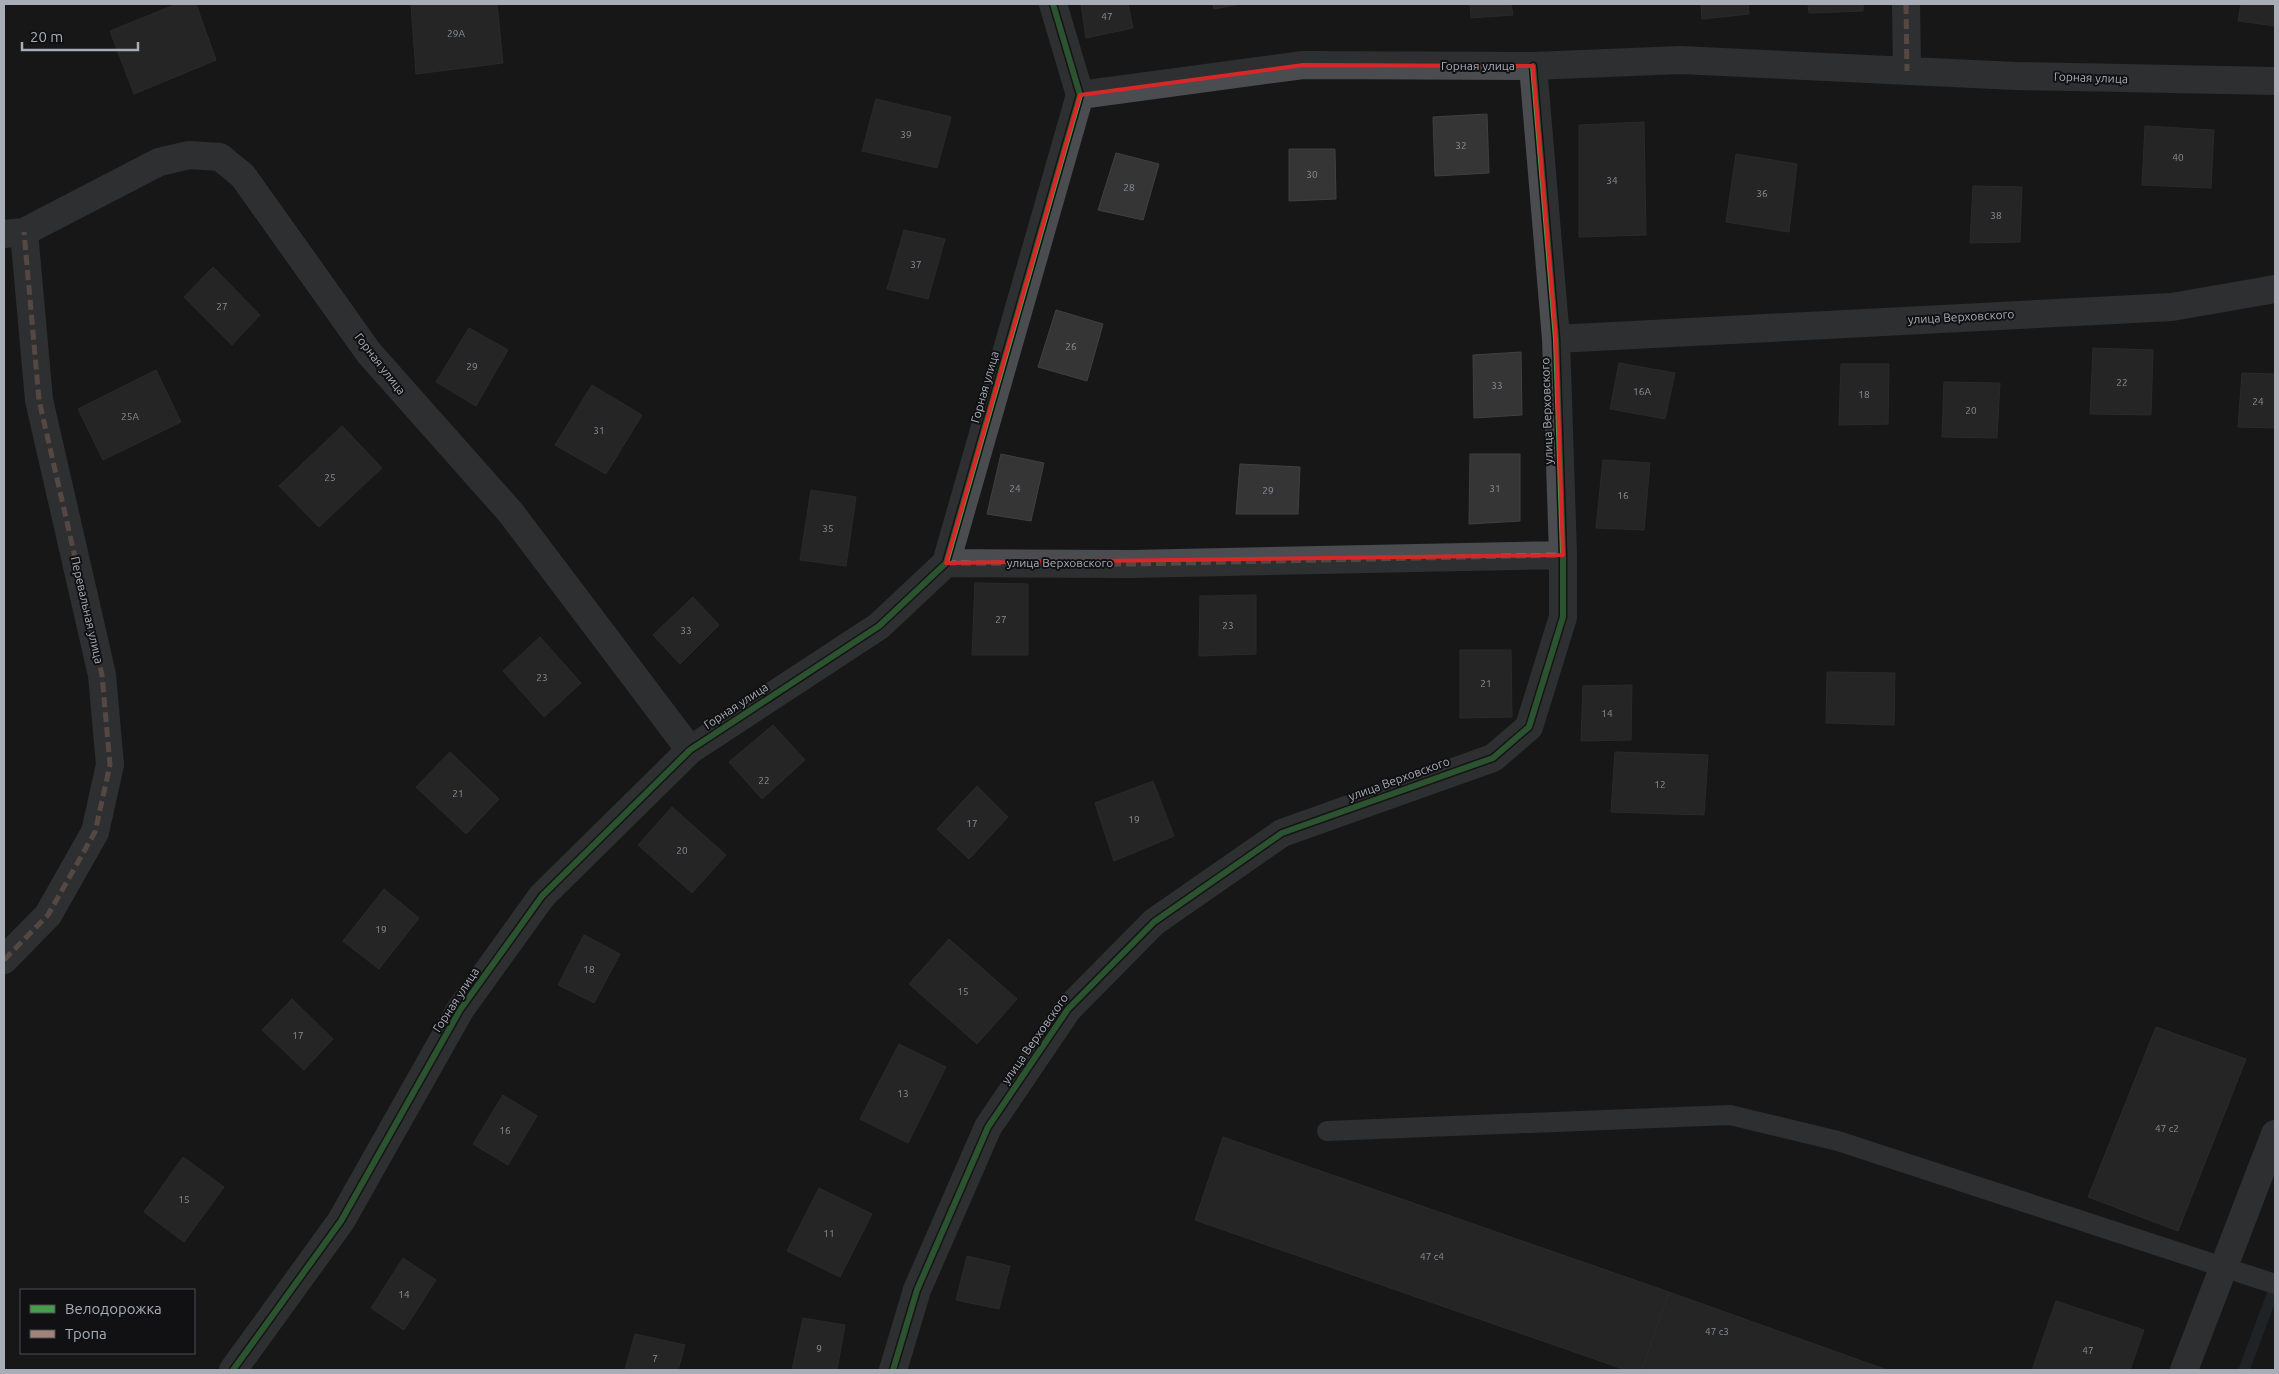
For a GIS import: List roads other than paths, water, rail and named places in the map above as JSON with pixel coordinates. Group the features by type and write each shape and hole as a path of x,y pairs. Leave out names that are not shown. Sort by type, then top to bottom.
{"street":[{"path":"1054,4 1080,94"},
{"path":"1906,4 1907,71"},
{"name":"Горная улица","path":"233,1370 341,1221 460,1010 542,896 690,750 879,626 946,563 1080,94 1303,66 1533,66 1681,60 1907,71 2172,80 2275,81"},
{"name":"улица Верховского","path":"893,1370 917,1290 988,1127 1068,1009 1154,922 1282,833 1493,758 1529,727 1563,617 1563,556 1556,339 1533,66"},
{"name":"Горная улица","path":"14,233 159,162 190,155 220,157 243,176 369,353 511,513 690,750"},
{"name":"Перевальная улица","path":"4,960 48,915 95,832 110,765 102,676 39,400 14,233"},
{"name":"улица Верховского","path":"1556,339 2172,307 2275,289"},
{"name":"улица Верховского","path":"946,563 1131,564 1563,556"},
{"path":"2184,1370 2236,1271 2275,1134"}],"lane":[{"path":"1327,1132 1730,1115 1838,1141 2275,1284"}],"waterway":[{"path":"2244,1370 2275,1287"}]}
